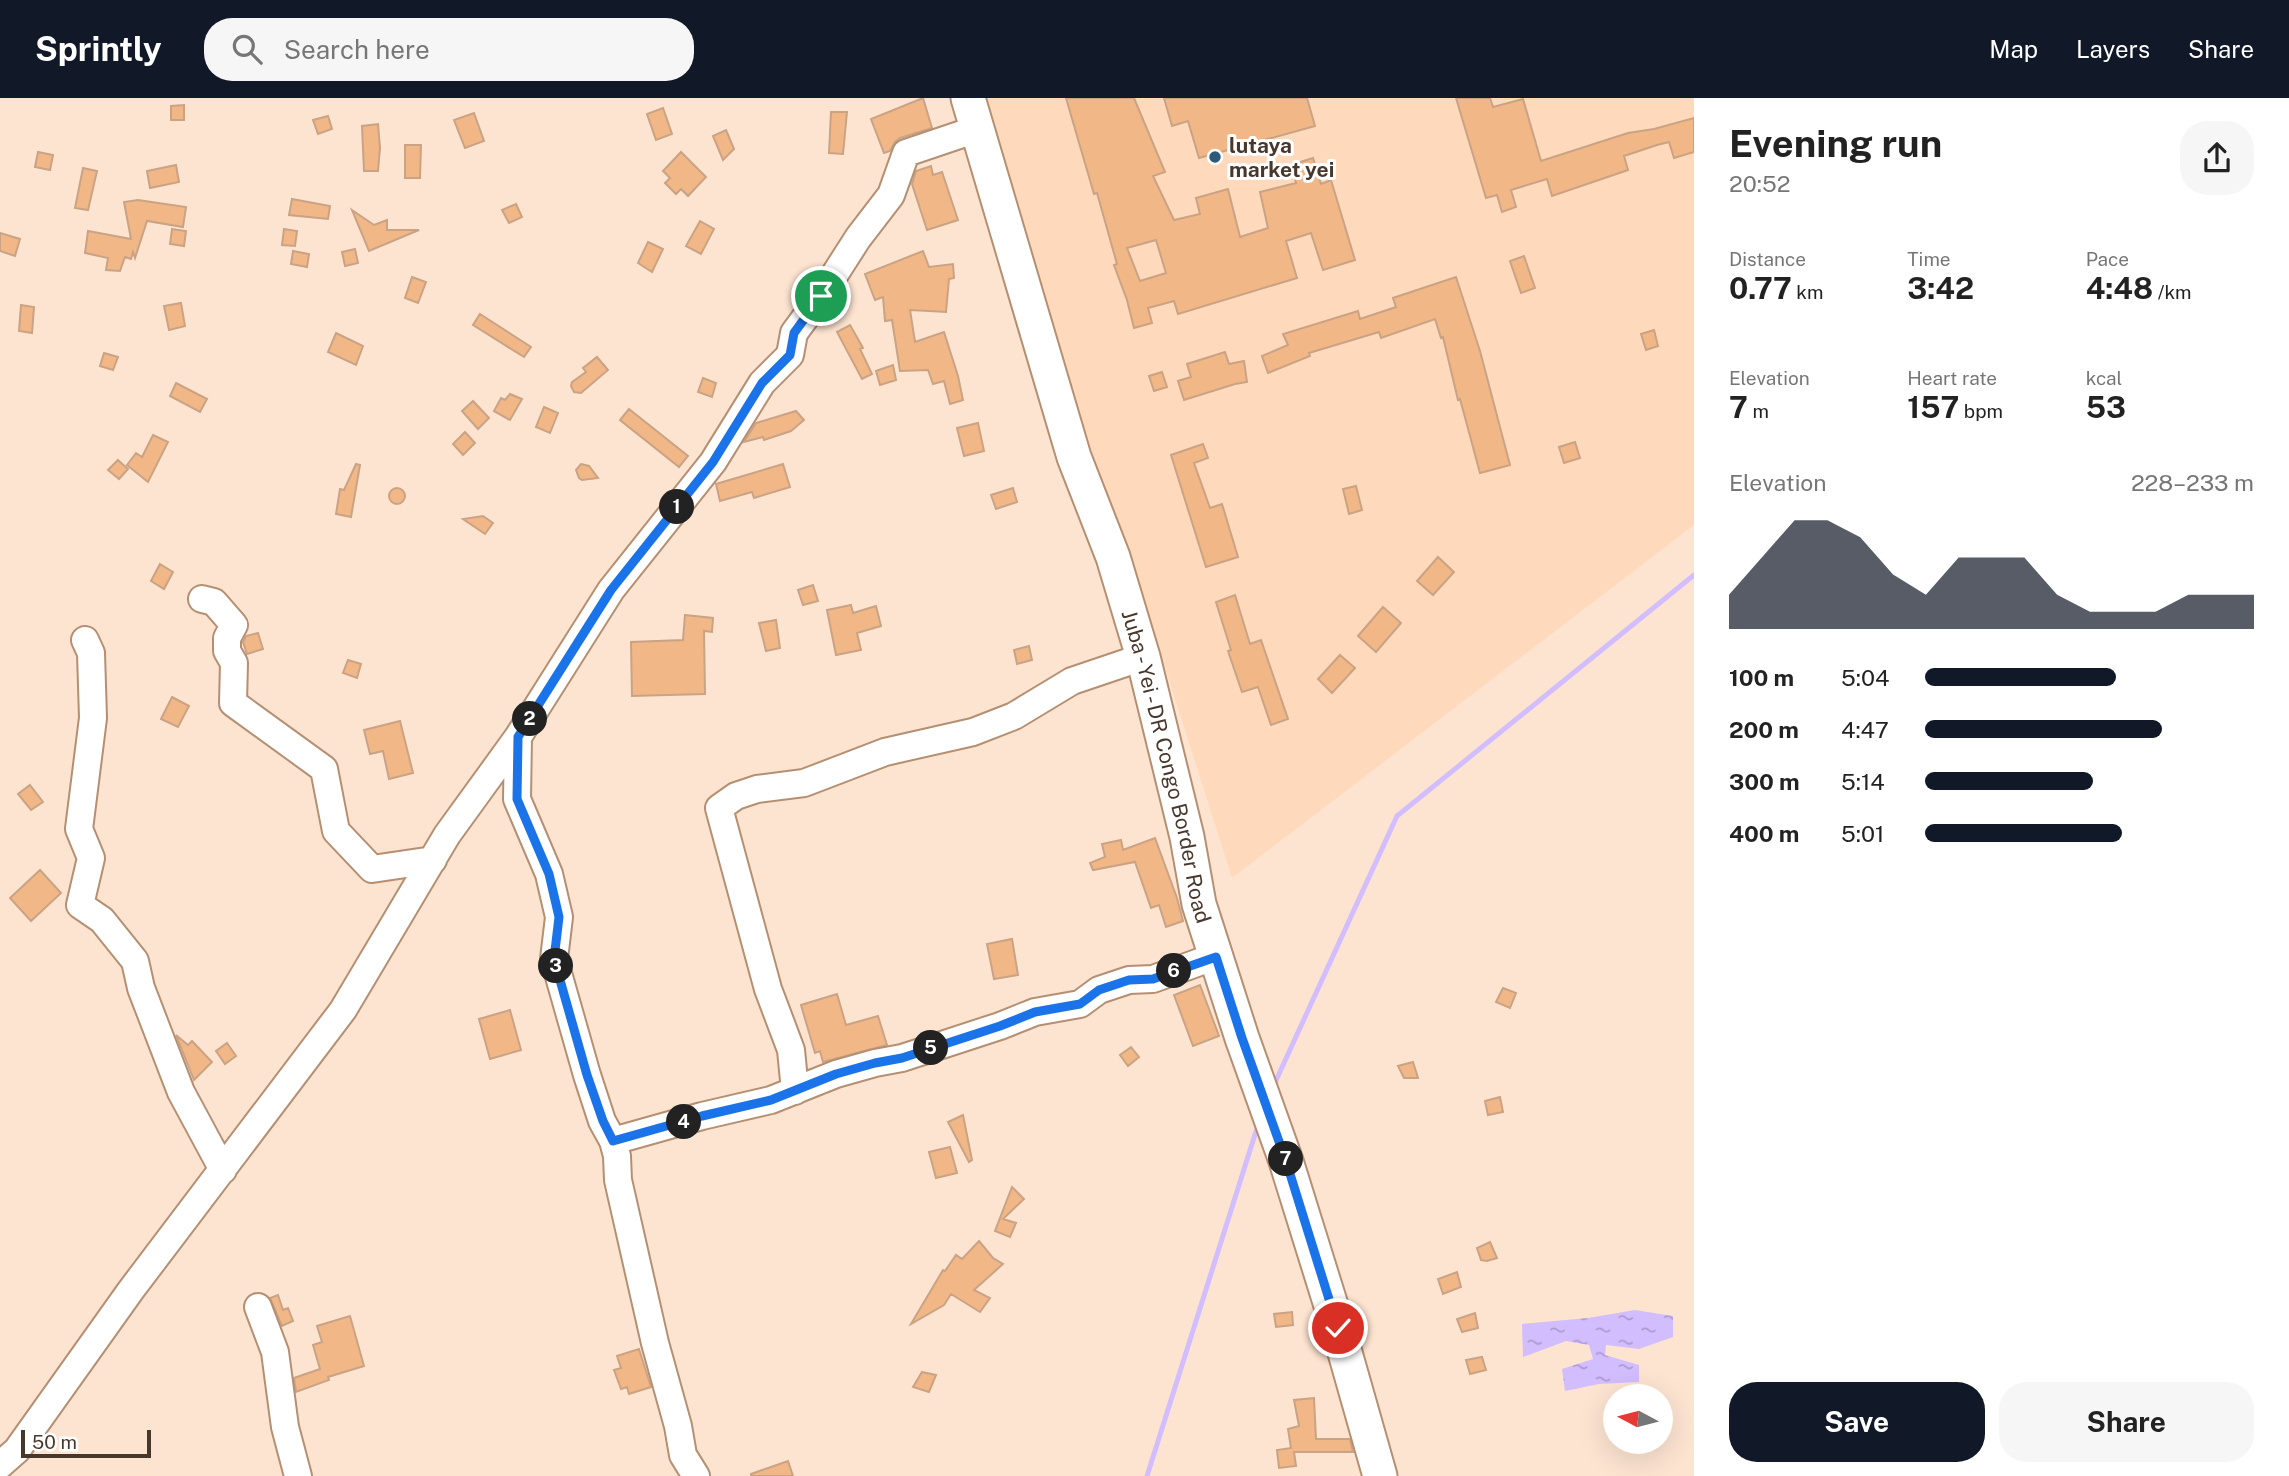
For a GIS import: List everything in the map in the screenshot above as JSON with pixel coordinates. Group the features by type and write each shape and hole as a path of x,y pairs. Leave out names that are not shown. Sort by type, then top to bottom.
{"main road":[{"name":"Juba - Yei - DR Congo Border Road","path":"972,114 1074,457 1113,557 1143,657 1187,837 1199,904 1242,1038 1286,1161 1380,1476"}],"street":[{"path":"0,1465 17,1450 131,1290 343,1010 447,835 518,737 611,590 713,462 762,383 790,355 794,333 858,238 891,195 906,153 972,114"},
{"path":"202,599 214,602 234,625 227,638 227,651 234,663 233,703 324,769 336,831 372,869 433,860"},
{"path":"85,640 91,653 93,718 79,829 91,858 80,905 102,920 135,961 141,989 181,1092 223,1170"},
{"path":"794,1091 791,1050 768,989 719,808 736,796 757,789 804,783 885,752 973,732 1014,716 1072,681 1143,657"},
{"path":"518,737 517,799 549,874 559,917 554,959 587,1075 613,1141 618,1180 654,1343 678,1426 683,1455 696,1476"},
{"path":"613,1141 760,1103 836,1074 902,1058 1035,1012 1080,1004 1099,990 1129,980 1153,979 1216,957"},
{"path":"258,1307 275,1352 283,1417 298,1476"}],"shaded area":[{"name":"lutaya market yei","path":"986,98 1694,98 1694,525 1232,878 1021,228"}],"water":[{"path":"1635,1310 1673,1316 1673,1337 1639,1349 1606,1345 1605,1355 1639,1365 1639,1382 1599,1384 1565,1391 1562,1369 1593,1359 1589,1345 1566,1341 1523,1357 1522,1324 1588,1318"}],"building":[{"path":"923,98 932,128 900,138 890,151 884,153 871,119"},
{"path":"1066,98 1134,98 1165,172 1153,176 1174,220 1200,214 1196,198 1228,189 1240,237 1268,228 1260,192 1296,183 1291,165 1313,158 1321,184 1331,180 1355,260 1323,270 1311,233 1286,241 1297,278 1178,314 1174,301 1148,308 1152,323 1134,328 1114,265 1117,264 1097,193 1094,194","holes":["1156,240 1166,273 1140,281 1127,248"]},
{"path":"1164,98 1307,98 1315,126 1199,158 1188,121 1172,126"},
{"path":"1456,98 1490,98 1493,107 1523,99 1541,161 1628,133 1694,118 1694,152 1674,158 1669,142 1624,156 1628,170 1552,196 1547,179 1511,190 1516,207 1502,212 1497,195 1486,198"},
{"path":"184,105 184,120 171,120 171,106"},
{"path":"663,108 672,134 656,140 647,114"},
{"path":"831,112 847,112 843,154 829,153"},
{"path":"474,113 484,141 465,148 454,120"},
{"path":"328,116 332,129 318,134 313,120"},
{"path":"378,124 378,171 364,171 362,126"},
{"path":"726,130 734,149 723,160 713,136"},
{"path":"405,145 421,145 420,178 405,178"},
{"path":"38,152 53,155 50,170 35,167"},
{"path":"681,152 706,177 688,196 681,189 676,194 665,183 670,178 663,171"},
{"path":"176,165 179,182 150,188 147,171"},
{"path":"931,166 933,175 942,172 958,220 927,230 912,184 916,171"},
{"path":"83,168 97,171 88,210 75,208"},
{"path":"292,199 330,206 328,219 289,215"},
{"path":"138,200 186,207 183,227 147,221 135,258 133,252 131,259 125,257 120,271 106,270 108,258 85,253 88,231 131,239 124,202"},
{"path":"516,204 522,217 509,223 502,210"},
{"path":"352,210 374,225 387,220 387,230 419,230 369,251"},
{"path":"700,221 714,229 701,254 686,246"},
{"path":"172,229 186,231 184,246 170,244"},
{"path":"284,229 297,231 295,246 282,245"},
{"path":"0,233 20,239 15,256 0,251"},
{"path":"648,242 663,249 652,272 638,263"},
{"path":"355,249 358,263 345,266 342,252"},
{"path":"293,251 309,254 307,267 291,264"},
{"path":"923,251 929,267 953,264 954,278 949,279 946,312 910,310 915,342 944,332 963,400 950,404 944,381 933,384 928,370 900,371 892,320 885,321 883,297 875,300 865,274"},
{"path":"1524,256 1535,288 1521,293 1510,261"},
{"path":"412,277 426,282 418,303 405,298"},
{"path":"1456,277 1480,351 1510,465 1480,473 1443,337 1441,338 1435,319 1381,338 1379,332 1309,353 1310,356 1268,373 1262,356 1288,345 1283,334 1358,311 1360,319 1396,307 1393,298"},
{"path":"181,303 185,326 169,330 164,306"},
{"path":"21,305 34,307 32,333 19,331"},
{"path":"480,314 531,347 524,357 473,325"},
{"path":"850,325 863,348 860,349 872,374 862,379 837,332"},
{"path":"1654,330 1658,346 1646,350 1641,334"},
{"path":"336,333 363,346 356,365 328,352"},
{"path":"1225,352 1229,364 1244,361 1247,382 1184,400 1178,381 1191,377 1187,364"},
{"path":"104,353 118,357 113,370 100,366"},
{"path":"597,357 608,370 581,393 574,392 572,382 586,372 583,368"},
{"path":"893,365 896,380 880,385 876,371"},
{"path":"1162,372 1167,387 1154,391 1149,376"},
{"path":"703,378 716,383 712,397 698,392"},
{"path":"176,383 207,399 200,412 170,396"},
{"path":"510,394 522,399 510,420 494,411 501,398 505,400"},
{"path":"473,401 489,418 478,429 462,411"},
{"path":"544,407 558,413 550,433 536,427"},
{"path":"629,409 688,456 679,467 620,420"},
{"path":"796,411 804,420 791,431 764,440 763,437 744,442 756,423"},
{"path":"978,423 984,451 964,456 957,428"},
{"path":"465,432 475,443 463,455 453,444"},
{"path":"153,435 168,442 148,482 127,465 136,453 142,457"},
{"path":"1575,442 1580,458 1564,463 1559,447"},
{"path":"1203,444 1208,458 1194,463 1210,508 1222,504 1238,557 1206,567 1171,455"},
{"path":"118,460 128,469 119,479 108,470"},
{"path":"356,464 360,465 351,517 336,514 340,489 344,490"},
{"path":"581,464 589,466 598,478 579,478 576,470"},
{"path":"783,464 790,487 754,498 752,492 720,501 716,484"},
{"path":"1356,486 1362,510 1349,514 1343,489"},
{"path":"397,488 405,496 397,504 389,496"},
{"path":"1013,488 1017,502 996,509 991,495"},
{"path":"483,516 493,523 485,534 463,519"},
{"path":"1438,557 1454,572 1433,595 1417,581"},
{"path":"160,564 173,572 164,589 151,581"},
{"path":"813,585 818,601 803,605 798,590"},
{"path":"1235,595 1250,644 1261,640 1288,719 1271,725 1258,687 1242,692 1228,651 1231,650 1216,602"},
{"path":"851,605 853,613 876,606 881,626 857,633 861,650 836,655 827,610"},
{"path":"1383,607 1401,623 1376,652 1358,636"},
{"path":"685,615 713,618 712,632 704,631 705,694 632,696 631,642 683,640"},
{"path":"776,620 780,648 766,651 759,623"},
{"path":"258,633 263,649 247,654 243,642 246,636"},
{"path":"1029,646 1032,660 1017,664 1014,650"},
{"path":"1340,655 1355,668 1332,693 1318,679"},
{"path":"348,660 361,664 357,678 343,673"},
{"path":"172,697 189,706 178,727 161,719"},
{"path":"400,721 413,773 389,779 383,751 370,754 364,730"},
{"path":"30,785 43,802 31,810 18,794"},
{"path":"1155,838 1183,921 1166,927 1159,905 1151,908 1135,862 1093,870 1090,863 1105,857 1102,844 1121,840 1123,850"},
{"path":"40,870 61,893 31,921 10,898"},
{"path":"1012,939 1018,975 994,979 987,944"},
{"path":"1200,985 1219,1036 1193,1046 1174,995"},
{"path":"1503,988 1516,993 1510,1008 1496,1002"},
{"path":"837,994 846,1025 878,1016 887,1045 823,1062 820,1051 815,1053 801,1005"},
{"path":"510,1010 521,1050 490,1059 479,1019"},
{"path":"176,1035 188,1045 192,1041 212,1062 194,1080"},
{"path":"227,1043 236,1056 225,1064 216,1051"},
{"path":"1131,1047 1139,1057 1128,1066 1120,1055"},
{"path":"1413,1062 1418,1078 1404,1078 1398,1066"},
{"path":"1500,1097 1503,1112 1488,1115 1485,1101"},
{"path":"963,1115 972,1160 969,1162 948,1122"},
{"path":"950,1147 957,1173 936,1178 929,1152"},
{"path":"1012,1187 1024,1199 1003,1219 1016,1223 1010,1237 995,1231"},
{"path":"979,1241 993,1258 1003,1264 974,1290 990,1298 980,1312 951,1294 944,1305 911,1324 943,1270 945,1271 956,1255 962,1259"},
{"path":"1490,1242 1497,1258 1481,1260 1477,1248"},
{"path":"1457,1272 1461,1287 1443,1294 1438,1279"},
{"path":"278,1295 283,1310 288,1308 293,1321 282,1326 270,1298"},
{"path":"1292,1312 1293,1325 1276,1327 1274,1314"},
{"path":"1475,1313 1478,1328 1462,1332 1457,1319"},
{"path":"350,1316 364,1366 328,1377 329,1380 296,1392 294,1378 320,1369 313,1345 322,1342 317,1326"},
{"path":"639,1349 651,1387 629,1394 627,1387 621,1389 614,1370 621,1368 617,1356"},
{"path":"1482,1357 1486,1370 1470,1374 1466,1360"},
{"path":"922,1372 936,1375 929,1392 913,1387"},
{"path":"1314,1398 1316,1439 1350,1439 1353,1452 1294,1452 1296,1466 1279,1468 1277,1450 1291,1448 1288,1429 1299,1426 1294,1400"},
{"path":"788,1461 793,1476 751,1476 751,1474"}],"waterway":[{"path":"1273,1087 1397,816 1694,575"},
{"path":"1147,1476 1258,1125"}],"place":[{"name":"lutaya market yei","path":"1215,157"}],"route":[{"path":"821,296 794,333 790,355 762,383 713,462 611,590 518,737 517,799 549,874 559,917 554,959 587,1075 613,1141 771,1100 836,1074 902,1058 1035,1012 1080,1004 1099,990 1129,980 1153,979 1216,957 1286,1161 1338,1328"}]}
